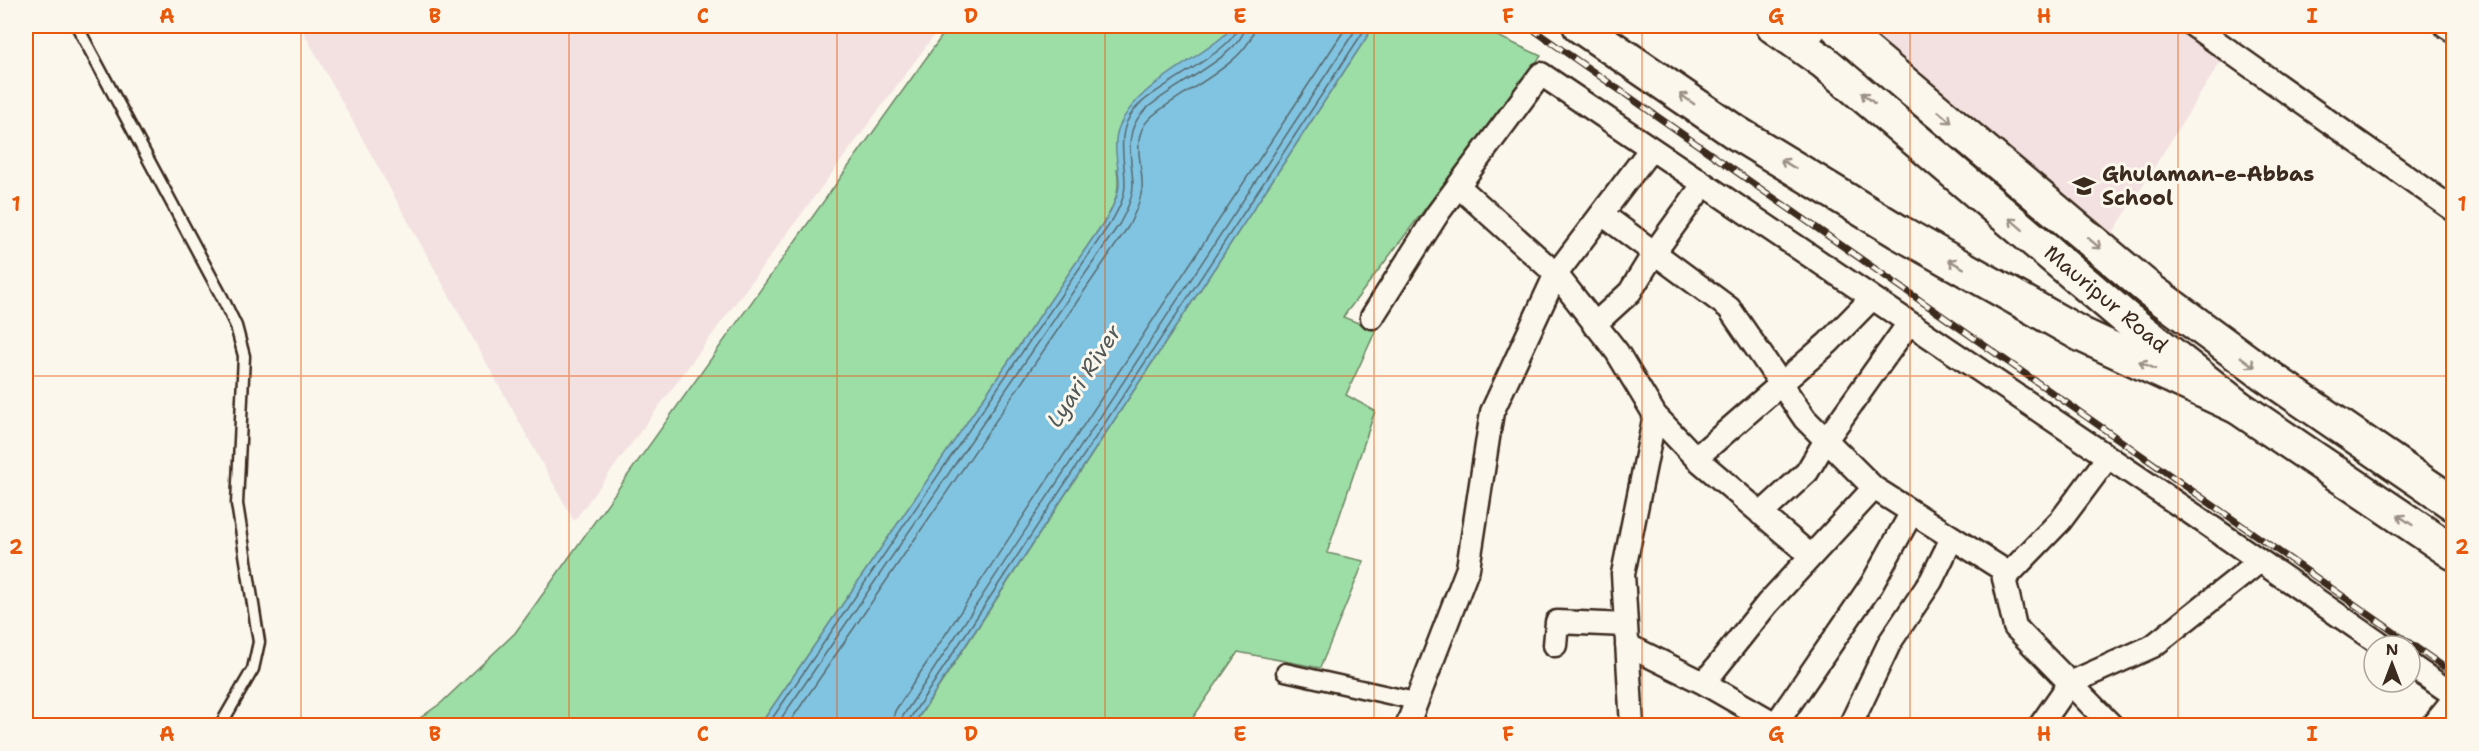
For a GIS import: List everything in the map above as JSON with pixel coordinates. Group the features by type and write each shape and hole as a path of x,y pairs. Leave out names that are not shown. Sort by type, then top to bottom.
{"highway":[{"path":"1580,26 1735,132 1899,232 2082,335 2238,407"},
{"name":"Mauripur Road","path":"1836,26 2150,290 2263,373 2454,504"},
{"name":"Mauripur Road","path":"1794,31 2128,320 2238,407 2454,553"}],"street":[{"path":"2194,26 2454,210"},
{"path":"2446,26 2454,31"},
{"path":"1372,317 1458,186 1541,74 2366,634"},
{"path":"1407,726 1468,568 1492,412 1556,274 1650,150"},
{"path":"1594,325 1630,292 1654,253 1703,185"},
{"path":"1458,186 1556,274 1617,352 1655,415 1696,458 1810,556"},
{"path":"1602,214 1729,308 1805,418 1874,488 2002,569 2015,627 2112,726"},
{"path":"1696,458 1828,343 1872,298"},
{"path":"1761,514 1807,472 1826,440 1909,323"},
{"path":"1632,726 1623,574 1655,415"},
{"path":"2004,579 2061,520 2108,457"},
{"path":"1704,683 1767,604 1874,488"},
{"path":"1555,645 1557,622 1626,635 1777,725 1872,584 1912,512"},
{"path":"1850,726 1890,642 1931,581 1952,538"},
{"path":"2040,726 2070,683 2153,646 2260,561"},
{"path":"1285,672 1415,701"},
{"path":"2422,674 2454,697 2432,726"}],"lane":[{"path":"76,26 195,252 222,297 236,326 243,356 237,504 259,642 253,669 220,726"}],"shaded area":[{"path":"300,26 941,26 574,521"},
{"name":"Ghulaman-e-Abbas School","path":"1847,26 2194,26 2228,50 2102,250"}],"green space":[{"path":"949,26 1234,26 1217,43 1192,61 1117,169 1117,193 1108,216 760,725 409,726 441,703 515,633"},
{"path":"1374,26 1476,26 1541,56 1343,317 1376,330 1346,395 1375,411 1327,553 1364,561 1320,668 1238,652 1188,725 913,726"}],"water":[{"name":"Lyari River","path":"1234,26 1374,26 913,725 760,725 1108,216 1119,186 1117,134 1128,111 1155,84 1220,39"}],"railway":[{"path":"1528,26 2454,674"}],"place":[{"name":"Ghulaman-e-Abbas School","path":"2084,186"}]}
